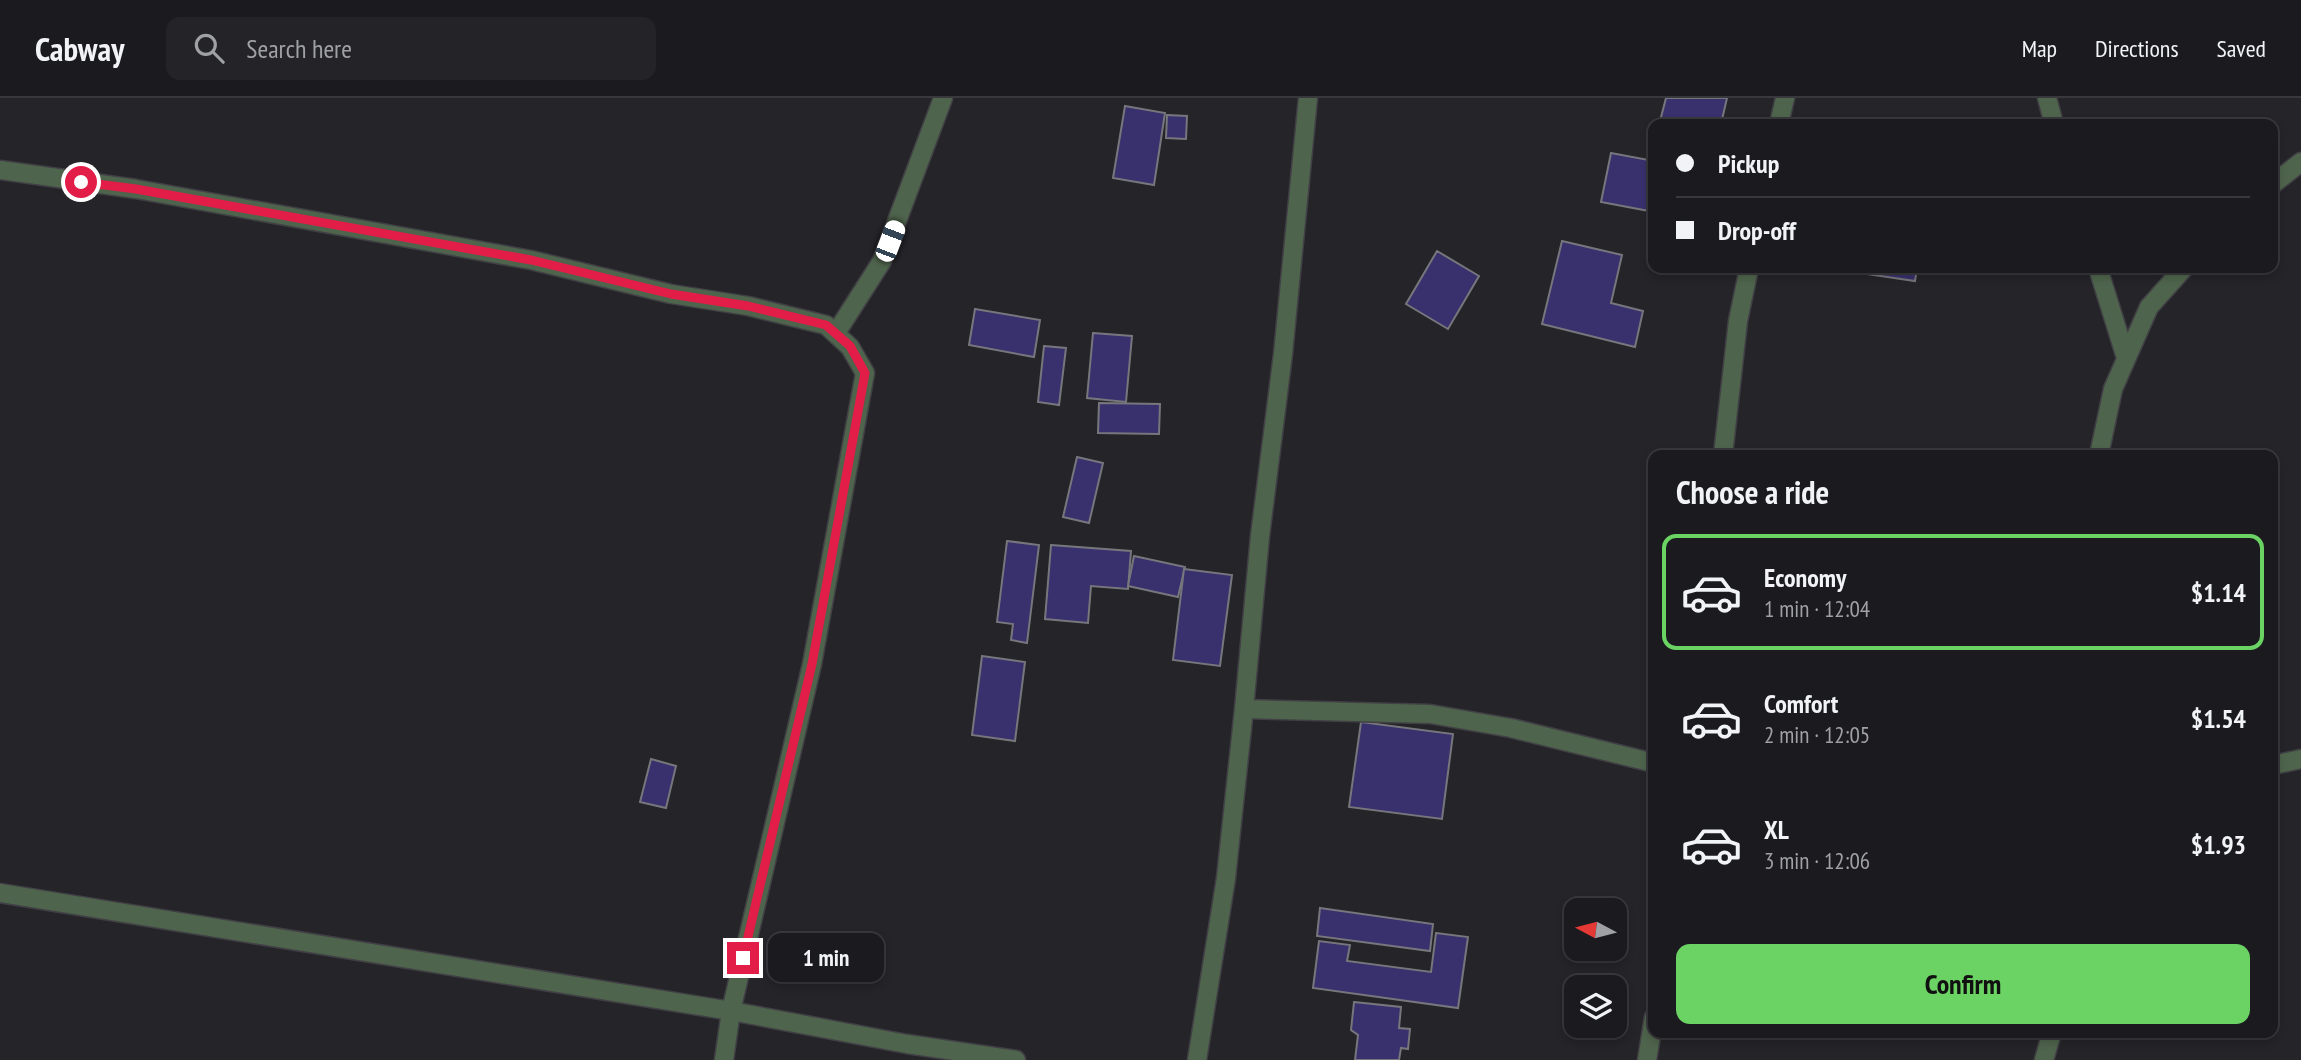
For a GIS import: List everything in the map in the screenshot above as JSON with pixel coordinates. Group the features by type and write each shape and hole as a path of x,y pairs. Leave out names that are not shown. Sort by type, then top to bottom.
{"street":[{"path":"835,333 882,261 943,98"},
{"path":"1197,1060 1226,878 1308,98"},
{"path":"1780,119 1785,98"},
{"path":"2047,98 2053,119"},
{"path":"2278,180 2301,162"},
{"path":"0,170 136,189 531,260 671,294 748,306 826,325 850,346 865,373 812,664 731,1011 724,1060"},
{"path":"1724,450 1738,321 1748,273"},
{"path":"2100,273 2126,358"},
{"path":"2100,450 2113,388 2126,358 2149,307 2180,273"},
{"path":"1244,709 1430,714 1511,728 1648,762"},
{"path":"2278,764 2301,759"},
{"path":"0,893 731,1011 907,1044 1016,1060"},
{"path":"1647,1060 1651,1038"},
{"path":"2044,1060 2050,1038"}],"building":[{"path":"1666,98 1727,98 1722,119 1661,119"},
{"path":"1125,106 1165,113 1154,185 1113,178"},
{"path":"1167,115 1187,116 1186,139 1166,138"},
{"path":"1611,153 1648,160 1648,211 1601,202"},
{"path":"1562,241 1622,255 1611,303 1643,311 1635,347 1542,324"},
{"path":"1437,251 1479,276 1448,329 1406,304"},
{"path":"1860,273 1916,273 1915,281"},
{"path":"975,309 1040,320 1034,357 969,345"},
{"path":"1093,333 1132,336 1126,402 1087,398"},
{"path":"1044,346 1066,348 1059,405 1038,402"},
{"path":"1099,403 1160,404 1159,434 1098,433"},
{"path":"1077,457 1103,463 1089,523 1063,517"},
{"path":"1007,541 1039,545 1027,643 1011,640 1013,624 997,622"},
{"path":"1051,545 1131,551 1128,589 1091,586 1088,623 1045,619"},
{"path":"1134,556 1185,567 1178,597 1128,586"},
{"path":"1184,569 1232,575 1220,666 1173,660"},
{"path":"982,656 1025,662 1015,741 972,735"},
{"path":"1361,722 1453,734 1442,819 1349,807"},
{"path":"651,759 676,766 666,808 640,802"},
{"path":"1320,908 1433,924 1430,951 1317,936"},
{"path":"1436,933 1468,937 1458,1008 1313,988 1319,941 1350,945 1347,961 1431,972"},
{"path":"1354,1002 1401,1007 1399,1028 1410,1029 1408,1049 1401,1048 1399,1060 1355,1060 1358,1035 1351,1030"}],"route":[{"path":"81,182 136,189 531,260 671,294 748,306 826,325 850,346 865,373 812,664 743,958"}]}
